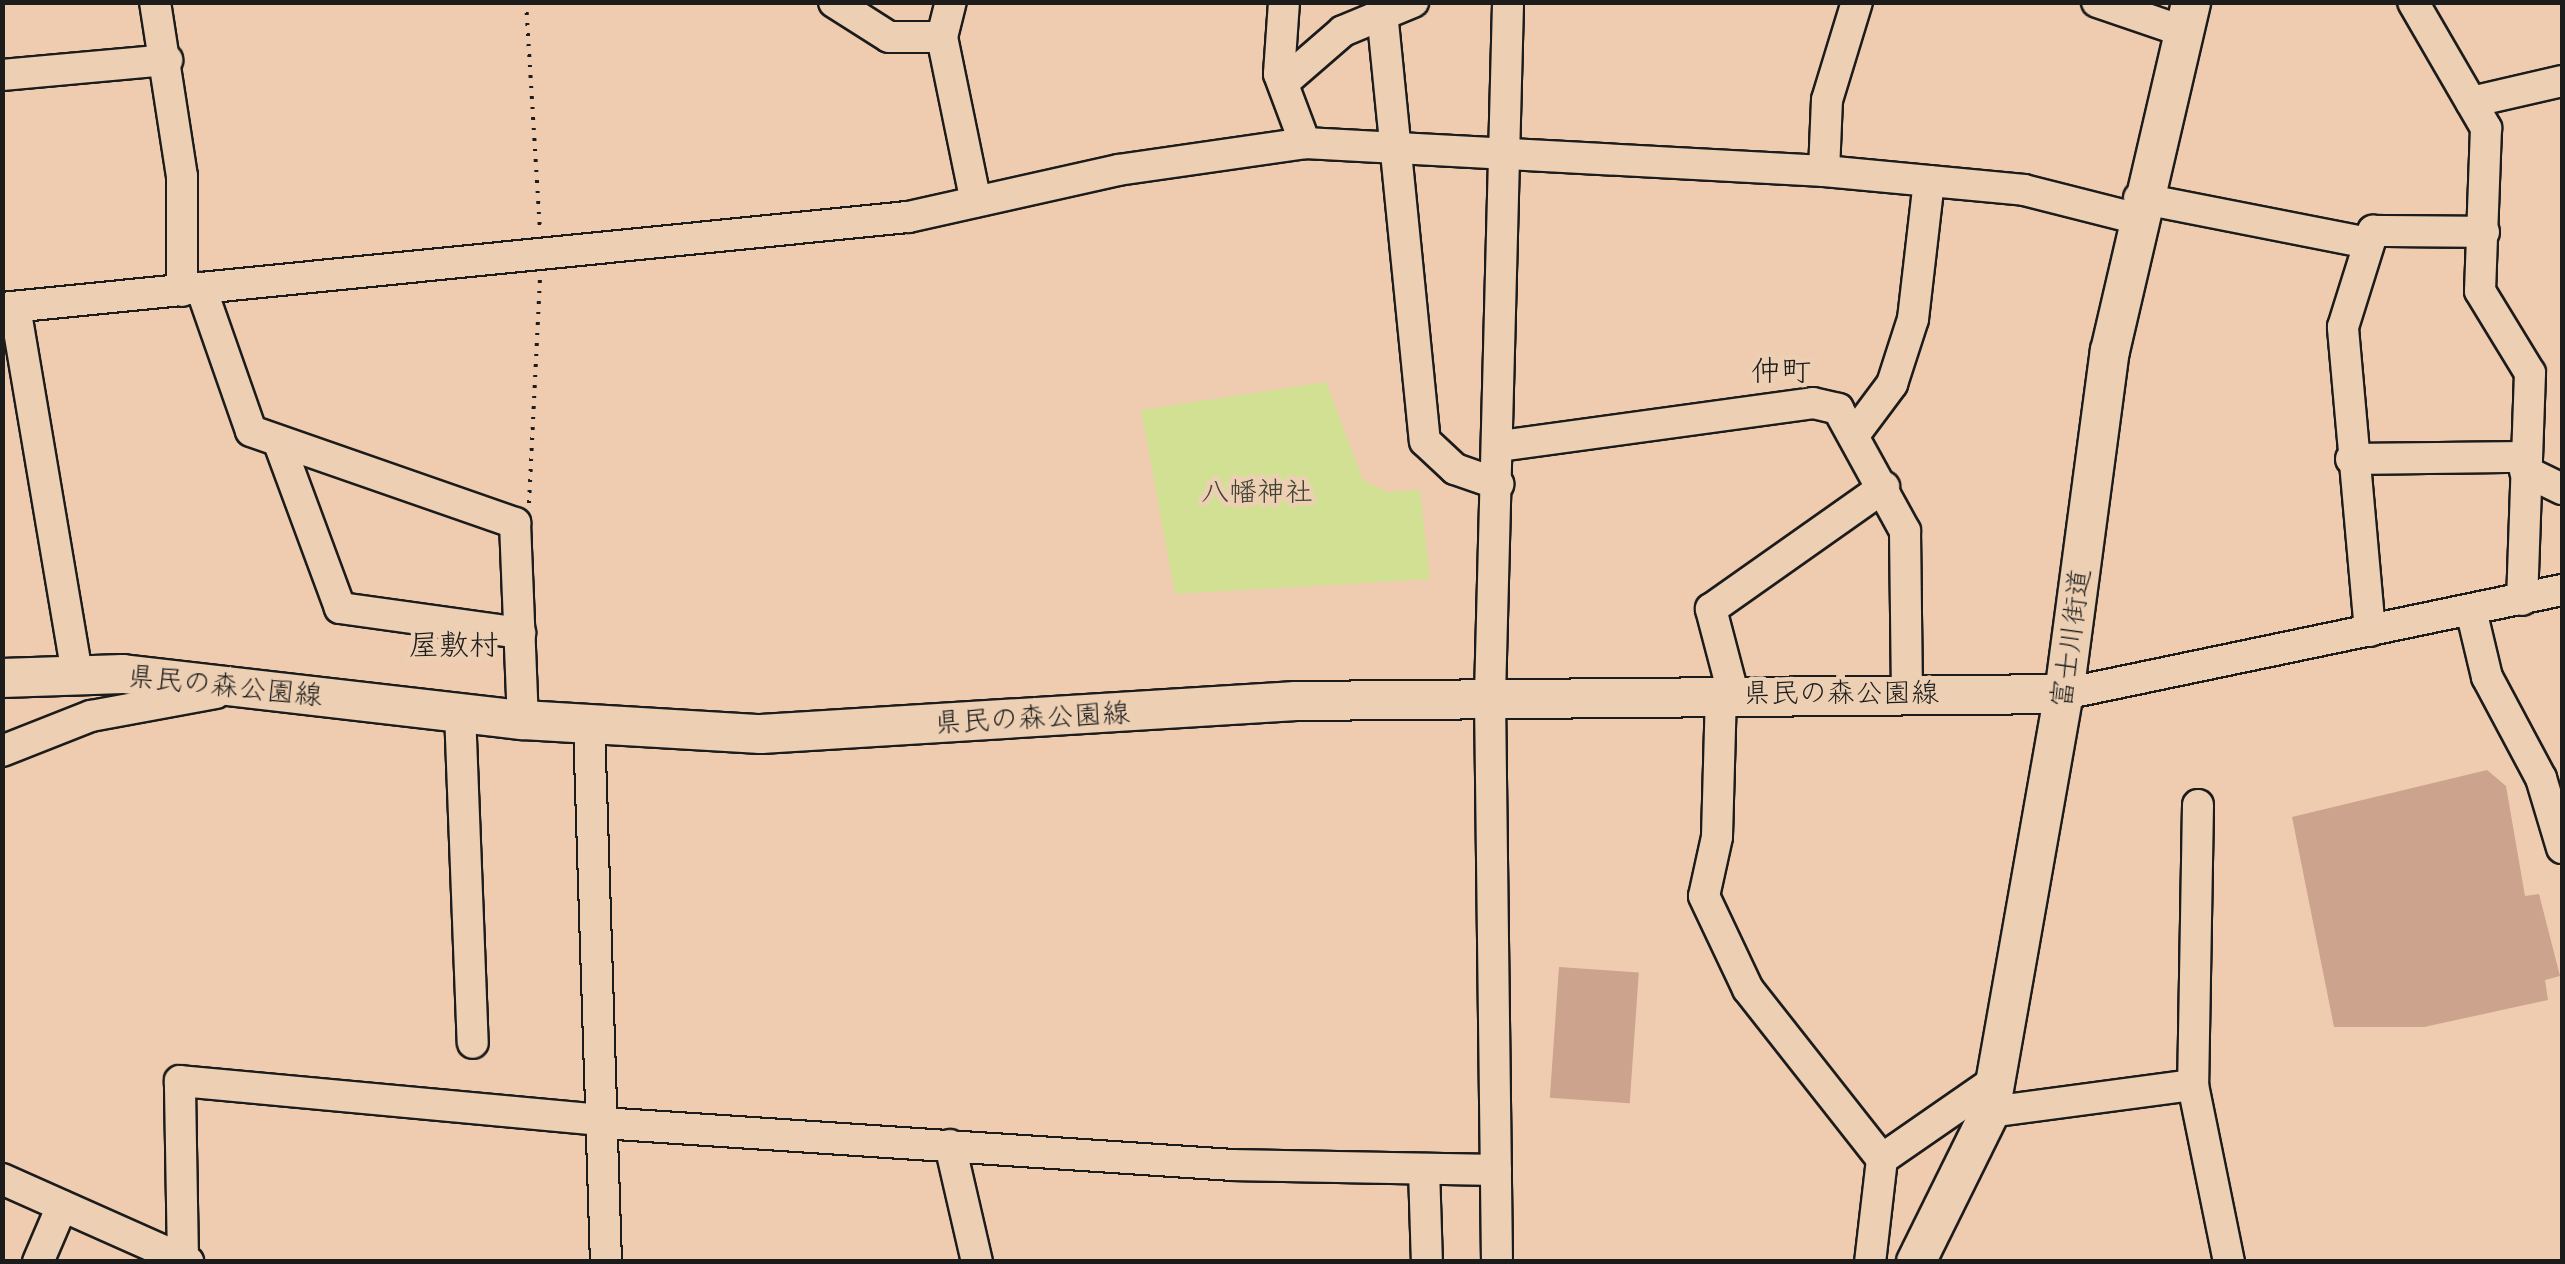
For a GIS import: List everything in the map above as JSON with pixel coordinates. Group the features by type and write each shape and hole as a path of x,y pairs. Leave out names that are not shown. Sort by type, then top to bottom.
{"main road":[{"name":"富士川街道","path":"1916,1262 1993,1096 2064,694 2137,208 2186,17"},
{"name":"県民の森公園線","path":"2,678 77,674 260,687 523,720 760,734 1490,696 1907,690 2064,694"}],"street":[{"path":"156,2 182,176 192,290 251,431 515,523 523,720"},
{"path":"834,2 888,36 942,36"},
{"path":"950,2 942,36 976,202"},
{"path":"1284,2 1283,83 1305,143"},
{"path":"1283,83 1343,31 1381,9 1413,2"},
{"path":"1497,1262 1490,696 1500,446 1508,2"},
{"path":"1824,171 1830,80 1857,2"},
{"path":"2097,2 2186,17"},
{"path":"2413,2 2471,102 2487,140 2484,309 2515,335 2530,372 2522,600"},
{"path":"1381,9 1391,145 1425,441 1455,469 1498,484"},
{"path":"2,76 166,60"},
{"path":"2471,102 2562,81"},
{"path":"77,674 9,308 540,258 976,202 1305,143 1824,171 2024,190 2369,242"},
{"path":"1857,430 1892,384 1913,319 1930,181"},
{"path":"2370,630 2343,327 2373,231 2484,232"},
{"path":"1500,446 1813,403 1838,409 1857,430 1904,531 1907,690"},
{"path":"278,443 340,608 520,634"},
{"path":"2352,459 2525,464 2562,488"},
{"path":"1870,1262 1882,1159 1748,988 1704,896 1717,837 1727,693 1711,609 1884,487"},
{"path":"2064,694 2562,590"},
{"path":"2471,610 2487,676 2548,764 2562,848"},
{"path":"2,751 92,716 260,687"},
{"path":"460,712 474,1043"},
{"path":"590,725 606,1262"},
{"path":"2198,804 2193,1085 2229,1262"},
{"path":"2,1179 186,1261 180,1080 602,1122 950,1145 1496,1170"},
{"path":"1882,1159 1993,1096 2193,1085"},
{"path":"950,1145 977,1262"},
{"path":"1424,1169 1427,1262"},
{"path":"38,1262 62,1206"}],"path":[{"path":"515,523 532,499 543,162 526,2"}],"green space":[{"name":"八幡神社","path":"1326,382 1363,480 1388,492 1420,490 1430,579 1175,594 1141,410"}],"building":[{"path":"2487,770 2506,786 2525,896 2539,894 2560,976 2545,980 2548,1000 2424,1027 2334,1027 2292,817"},
{"path":"1559,967 1639,973 1630,1103 1550,1098"}],"district":[{"name":"仲町","path":"1781,371"},
{"name":"屋敷村","path":"454,645"}]}
